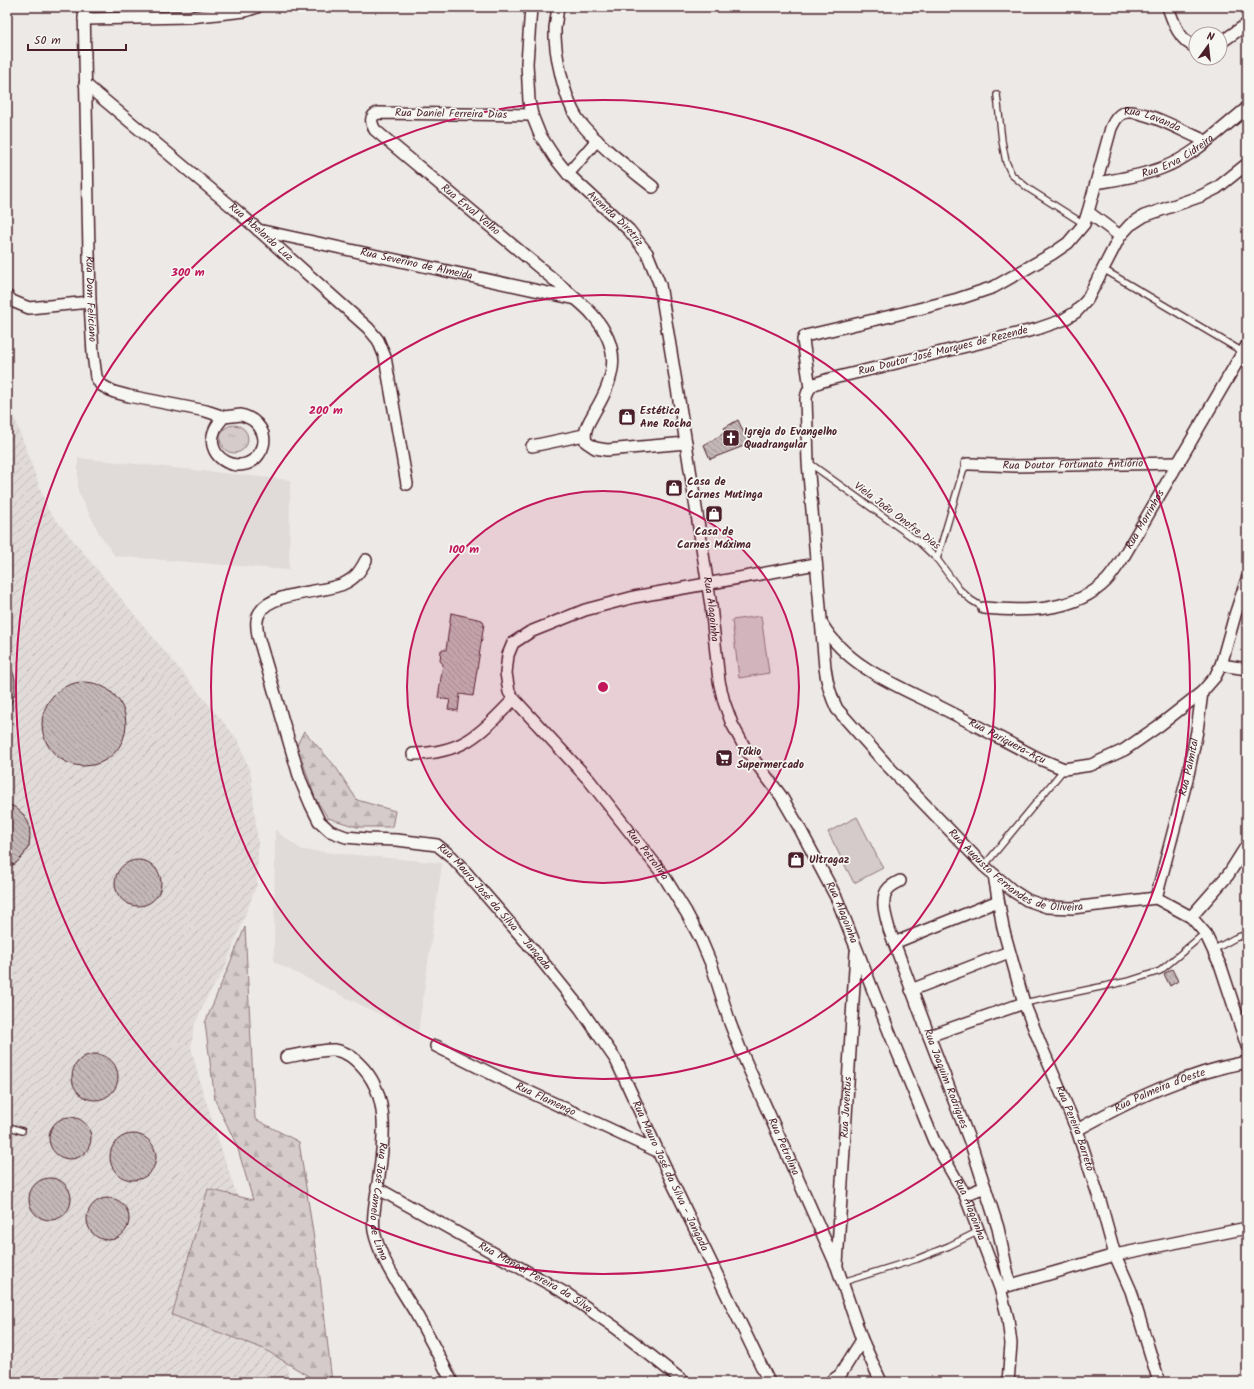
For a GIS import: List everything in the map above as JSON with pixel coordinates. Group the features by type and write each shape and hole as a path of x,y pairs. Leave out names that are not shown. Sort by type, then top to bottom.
{"street":[{"path":"84,7 86,84"},
{"path":"84,19 190,18 245,11 257,7"},
{"name":"Avenida Diretriz","path":"531,7 527,63 529,101 532,115 540,135 568,174 629,230 647,253 660,285 686,443"},
{"path":"558,7 555,29 558,64 568,97 579,121 613,155 653,187"},
{"path":"1168,7 1176,29 1184,40 1188,42"},
{"path":"1228,37 1247,24"},
{"name":"Rua Abelardo Luz","path":"86,84 237,211 368,328 378,340 385,357 407,484"},
{"name":"Rua Dom Feliciano","path":"86,84 90,302 96,377 102,385 114,392 129,396 224,416 241,415 249,417 256,422 261,429 264,436 264,445 261,453 256,459 248,464 240,466 232,465 224,462 218,456 212,440 214,432 224,416"},
{"name":"Rua Erva Cidreira","path":"1097,183 1163,168 1188,155 1247,108"},
{"name":"Rua Lavanda","path":"1097,183 1111,128 1115,118 1120,115 1128,112 1145,114 1206,142"},
{"name":"Rua Daniel Ferreira Dias","path":"372,117 378,113 532,115"},
{"name":"Rua Erval Velho","path":"372,117 371,124 375,130 576,299 592,314 606,332 611,347 614,365 611,381 587,425 584,435"},
{"path":"568,174 597,140"},
{"name":"Rua Doutor José Marques de Rezende","path":"810,388 813,384 830,379 1037,329 1063,320 1076,312 1087,300 1120,236 1130,225 1144,216 1202,196 1217,188 1247,164"},
{"path":"822,623 808,462 806,399 810,388 802,340 805,336 902,314 958,299 994,287 1052,254 1068,243 1084,224 1097,183"},
{"path":"1088,212 1120,236"},
{"name":"Rua Severino de Almeida","path":"258,230 576,299"},
{"path":"7,296 12,301 29,308 90,302"},
{"name":"Rua Morrinhos","path":"984,608 1009,610 1048,608 1072,602 1089,594 1106,581 1120,562 1246,350"},
{"path":"532,446 584,435 586,442 595,448 607,450 686,443"},
{"name":"Rua Alagoinha","path":"686,443 708,584 719,681 724,702 732,724 745,748 780,796 799,827 837,899 934,1141 965,1195 979,1231 1005,1286 1011,1344 1008,1382"},
{"name":"Rua Doutor Fortunato Antiório","path":"967,464 1015,466 1178,463"},
{"name":"Rua Mauro José da Silva - Jangada","path":"366,560 358,574 343,584 286,597 268,603 260,612 256,623 258,636 300,779 311,805 319,821 330,831 346,837 424,842 437,845 452,857 534,951 597,1032 616,1060 657,1151 769,1382"},
{"name":"Rua Petrolina","path":"816,564 634,597 592,608 530,632 513,643 508,655 506,673 509,692 514,699 589,780 662,873 701,940 712,966 730,1023 837,1267 862,1340 881,1382"},
{"path":"1064,769 1091,765 1124,750 1160,725 1202,692 1215,677 1221,665 1247,579"},
{"name":"Rua Pariquera-Açu","path":"822,623 828,634 852,658 881,676 1040,759 1064,769"},
{"name":"Rua Augusto Fernandes de Oliveira","path":"822,623 827,684 831,698 838,708 886,763 984,866 1012,891 1027,900 1047,907 1072,908 1156,898"},
{"path":"1221,665 1247,669"},
{"name":"Rua Palmital","path":"1156,898 1188,775 1202,692"},
{"path":"412,754 430,754 467,742 484,730 514,699"},
{"path":"1191,917 1228,875 1247,845"},
{"name":"Rua Pereira Barreto","path":"994,875 1003,928 1024,1003 1077,1130 1101,1204 1115,1255 1130,1292 1152,1356 1159,1382"},
{"name":"Rua Joaquim Rodrigues","path":"900,881 889,887 885,893 885,914 911,990 986,1187 998,1228 1005,1286"},
{"path":"1156,898 1191,917 1205,933 1222,968 1247,1046"},
{"path":"894,943 998,900"},
{"name":"Rua Juventus","path":"837,1267 856,947"},
{"path":"911,990 1009,952"},
{"path":"929,1036 1024,1003"},
{"name":"Rua Flamengo","path":"436,1046 508,1082 657,1151"},
{"name":"Rua José Camelo de Lima","path":"286,1057 333,1050 348,1053 356,1059 376,1086 381,1102 383,1122 383,1149 373,1217 377,1242 398,1284 430,1339 452,1382"},
{"name":"Rua Palmeira d'Oeste","path":"1077,1130 1132,1101 1170,1085 1202,1073 1247,1062"},
{"path":"965,1195 986,1187"},
{"name":"Rua Manoel Pereira da Silva","path":"377,1188 567,1294 616,1328 684,1382"},
{"path":"1005,1286 1115,1255 1247,1228"},
{"path":"830,1382 840,1375 862,1340"}],"lane":[{"path":"997,94 1002,141 1006,162 1012,175 1029,189 1084,224"},
{"path":"1103,269 1246,350"},
{"name":"Viela João Onofre Dias","path":"808,462 919,542 937,559 959,589 971,600 984,608"},
{"path":"937,559 963,471 967,464"},
{"path":"984,866 1064,769"},
{"path":"1024,1003 1129,981 1160,971 1205,933"},
{"path":"1213,950 1235,938 1247,934"},
{"path":"7,1126 22,1131"},
{"path":"843,1282 917,1259 949,1246 979,1231"}],"shaded area":[{"path":"7,397 48,510 238,740 251,774 258,846 257,884 224,970 207,997 194,1026 191,1047 200,1083 286,1348 289,1382 7,1382"},
{"path":"78,458 290,480 289,570 115,556 99,533 78,491"},
{"path":"275,830 302,850 442,863 418,1033 274,962"}],"green space":[{"path":"234,425 244,429 248,439 244,449 234,453 224,449 220,439 224,429"},
{"path":"761,616 769,673 739,678 732,620"},
{"path":"304,731 335,766 357,800 395,811 392,827 357,827 328,818 315,798 297,745"},
{"path":"857,817 883,868 854,883 828,832"},
{"path":"245,927 255,1119 299,1142 320,1278 332,1382 318,1382 264,1349 172,1315 208,1189 253,1200 237,1146 215,1100 205,1023"}],"building":[{"name":"Igreja do Evangelho Quadrangular","path":"738,420 749,444 710,459 704,445 726,432 724,428"},
{"path":"451,613 482,620 484,624 473,696 460,694 458,711 448,709 450,700 438,698 443,664 440,661 441,650 446,650"},
{"path":"7,660 15,679 15,693 10,706 7,709"},
{"path":"84,682 100,685 114,694 123,708 126,724 123,740 114,754 100,763 84,766 68,763 54,754 45,740 42,724 45,708 54,694 68,685"},
{"path":"7,803 24,815 29,824 30,835 29,846 23,856 15,864 7,867"},
{"path":"143,860 155,866 160,874 160,892 155,900 147,905 133,906 121,900 116,892 115,878 121,866 129,861"},
{"path":"1172,969 1178,981 1170,986 1164,974"},
{"path":"90,1054 100,1054 112,1060 117,1068 117,1086 112,1094 104,1099 90,1100 82,1097 75,1090 72,1082 72,1072 75,1064 82,1057"},
{"path":"66,1117 74,1117 85,1123 91,1134 91,1142 85,1153 74,1159 66,1159 55,1153 49,1142 49,1134 55,1123"},
{"path":"128,1134 138,1134 150,1140 155,1148 155,1166 150,1174 142,1179 128,1180 120,1177 113,1170 110,1162 110,1152 113,1144 120,1137"},
{"path":"50,1178 65,1184 71,1199 65,1214 50,1220 35,1214 29,1199 35,1184"},
{"path":"108,1198 123,1204 129,1219 123,1234 108,1240 93,1234 87,1219 93,1204"}],"place":[{"name":"Estética Ane Rocha","path":"627,417"},
{"name":"Igreja do Evangelho Quadrangular","path":"731,438"},
{"name":"Casa de Carnes Mutinga","path":"674,488"},
{"name":"Casa de Carnes Máxima","path":"714,514"},
{"name":"Tókio Supermercado","path":"724,758"},
{"name":"Ultragaz","path":"796,860"}]}
